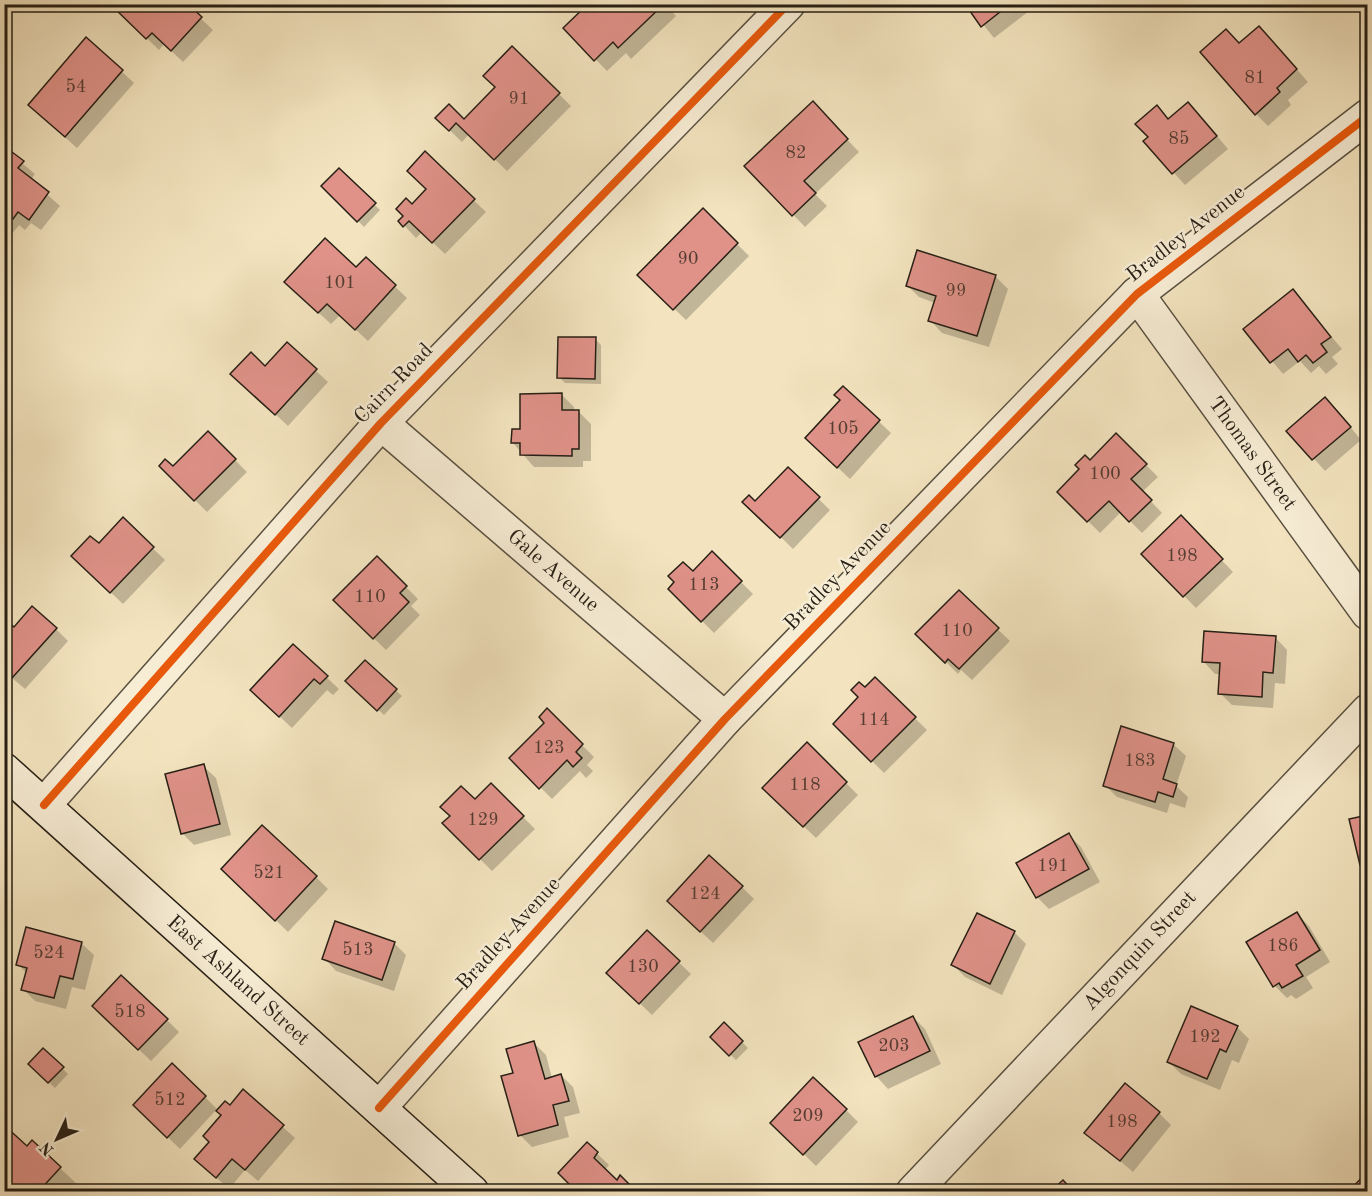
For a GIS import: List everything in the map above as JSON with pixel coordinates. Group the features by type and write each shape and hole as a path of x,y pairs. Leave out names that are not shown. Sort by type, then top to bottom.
{"street":[{"name":"Cairn Road","path":"44,805 381,423 788,4"},
{"name":"Bradley Avenue","path":"379,1108 724,719 1137,294 1368,116"},
{"name":"Thomas Street","path":"1137,294 1368,613"},
{"name":"Gale Avenue","path":"381,423 724,719"},
{"name":"Algonquin Street","path":"913,1191 1368,711"},
{"name":"East Ashland Street","path":"4,770 472,1191"}],"building":[{"path":"110,4 188,4 202,17 171,51 152,33 146,39"},
{"path":"588,4 664,4 618,48 613,42 594,61 563,28"},
{"path":"965,4 1010,4 981,27"},
{"path":"1259,26 1297,69 1277,88 1280,92 1255,115 1200,52 1226,29 1239,43"},
{"path":"86,37 123,70 65,137 28,105"},
{"path":"512,46 560,93 494,160 456,123 449,131 435,118 449,104 464,119 495,87 483,76"},
{"path":"813,101 848,139 804,181 816,193 792,216 744,166"},
{"path":"1188,102 1217,136 1172,174 1143,141 1148,137 1135,124 1157,105 1168,119"},
{"path":"4,146 24,161 18,168 49,192 29,220 18,212 13,219 6,214 4,217"},
{"path":"425,151 475,199 432,243 409,221 403,227 398,221 403,216 396,209 406,198 412,204 426,189 407,171"},
{"path":"339,168 376,203 357,222 321,186"},
{"path":"703,208 738,243 673,310 637,275"},
{"path":"325,238 356,267 366,257 396,285 355,330 327,304 318,313 284,282"},
{"path":"917,250 996,275 977,336 928,321 936,296 906,286"},
{"path":"1293,289 1331,337 1321,344 1327,352 1313,363 1306,355 1298,362 1288,349 1270,363 1243,329"},
{"path":"558,337 596,337 595,379 557,378"},
{"path":"287,342 317,369 275,415 230,374 251,352 265,366"},
{"path":"843,386 880,420 837,468 805,438 840,400 834,395"},
{"path":"562,393 562,410 579,410 579,449 572,449 572,456 520,455 520,443 511,443 512,429 520,429 520,394"},
{"path":"1325,397 1351,427 1312,460 1286,431"},
{"path":"208,431 236,459 194,501 159,466 165,459 173,466"},
{"path":"1116,433 1147,464 1131,479 1152,500 1129,522 1109,501 1087,522 1057,492 1079,469 1075,465 1085,455 1090,460"},
{"path":"788,467 820,497 780,538 742,502 749,495 755,501"},
{"path":"1181,515 1223,559 1183,597 1141,554"},
{"path":"123,517 154,547 110,593 71,556 90,536 99,543"},
{"path":"712,551 742,581 701,622 668,589 674,582 668,576 683,562 693,571"},
{"path":"377,556 407,586 400,593 409,602 373,639 333,600"},
{"path":"959,590 999,628 959,669 948,659 945,663 915,634"},
{"path":"32,606 57,628 12,678 4,672 4,618 14,627"},
{"path":"1204,631 1276,636 1273,673 1263,672 1262,697 1218,694 1220,663 1202,662"},
{"path":"293,644 328,676 320,684 314,679 279,717 250,690"},
{"path":"365,660 397,689 377,711 345,681"},
{"path":"875,677 916,717 871,762 833,724 858,697 851,690 859,682 865,687"},
{"path":"547,708 583,744 576,752 582,758 573,767 567,760 539,789 509,758 544,723 539,717"},
{"path":"1121,726 1174,743 1163,779 1177,784 1173,797 1158,792 1155,802 1103,786"},
{"path":"807,742 847,782 803,827 762,788"},
{"path":"204,764 220,824 181,834 165,774"},
{"path":"491,783 524,816 479,860 442,823 450,816 440,807 461,786 475,799"},
{"path":"1368,815 1368,863 1360,865 1349,819"},
{"path":"262,825 317,876 275,921 221,869"},
{"path":"1069,833 1089,869 1036,898 1016,863"},
{"path":"709,855 743,886 700,932 667,901"},
{"path":"1297,912 1320,950 1296,965 1303,976 1282,988 1279,983 1273,987 1246,942"},
{"path":"977,913 1015,931 990,984 951,965"},
{"path":"335,921 395,942 382,980 322,959"},
{"path":"26,927 82,942 73,979 60,976 54,998 21,990 27,968 16,965"},
{"path":"647,930 680,961 639,1004 606,973"},
{"path":"121,975 168,1019 138,1050 92,1006"},
{"path":"1191,1006 1238,1026 1226,1052 1220,1049 1207,1079 1167,1062"},
{"path":"913,1016 930,1051 875,1077 858,1042"},
{"path":"724,1022 743,1041 729,1056 710,1037"},
{"path":"534,1041 545,1079 561,1074 569,1101 553,1105 558,1125 518,1136 501,1076 513,1073 506,1049"},
{"path":"43,1048 64,1067 48,1083 28,1064"},
{"path":"172,1063 206,1096 167,1138 133,1105"},
{"path":"813,1077 847,1109 803,1155 770,1123"},
{"path":"1125,1083 1160,1112 1120,1161 1084,1133"},
{"path":"243,1089 284,1125 245,1170 232,1159 216,1178 194,1159 209,1142 203,1136 221,1115 216,1111 225,1101 230,1105"},
{"path":"4,1125 27,1146 32,1140 61,1167 38,1192 4,1192"},
{"path":"587,1142 598,1152 594,1158 617,1180 620,1175 630,1185 624,1192 577,1192 558,1173"},
{"path":"1368,1171 1368,1192 1348,1192"},
{"path":"1063,1180 1074,1192 1050,1192"}],"cycle path":[{"path":"44,805 381,423 788,4"},
{"path":"379,1108 725,719 1137,294 1368,116"}]}
